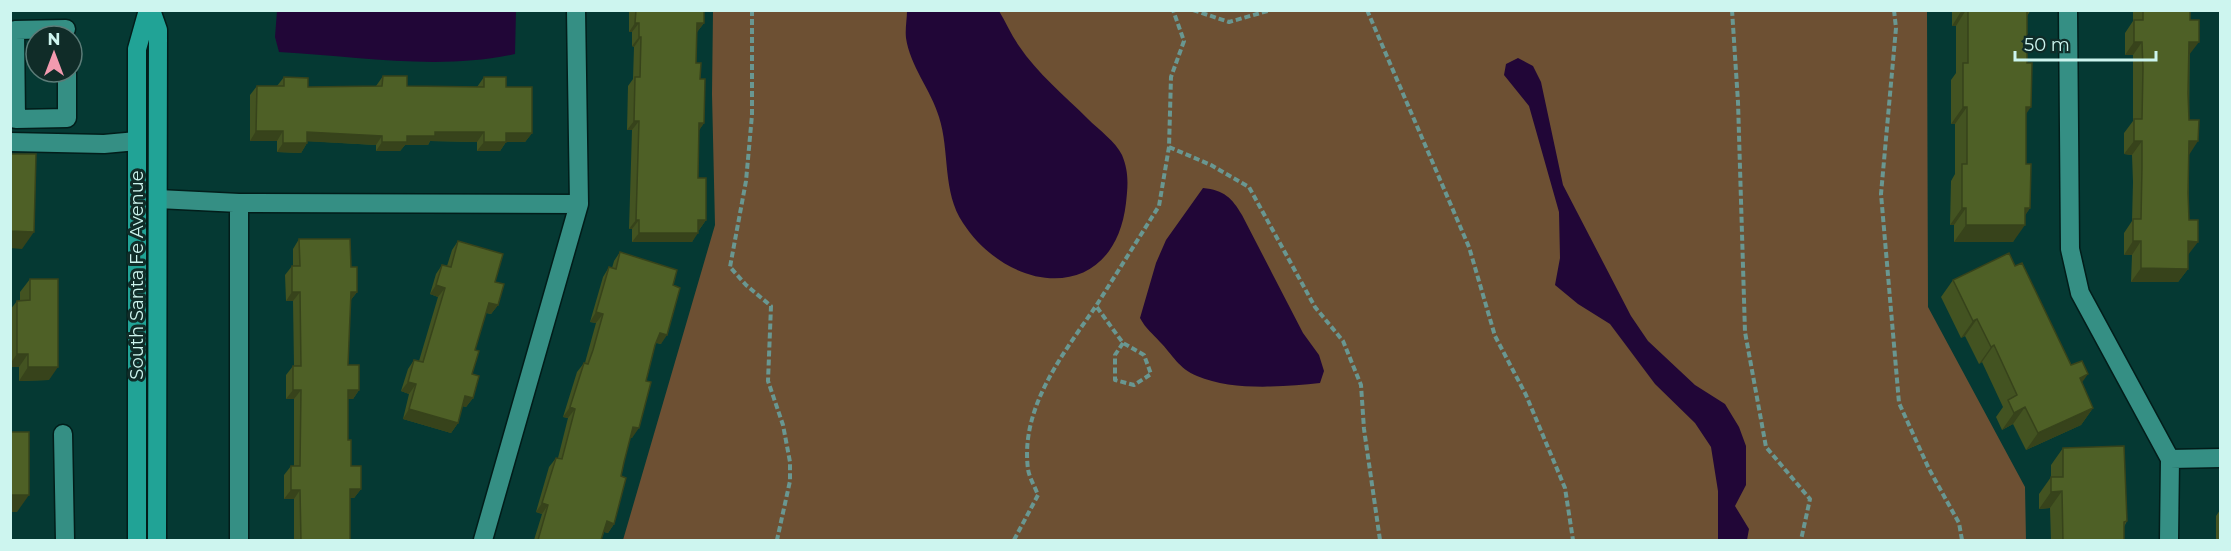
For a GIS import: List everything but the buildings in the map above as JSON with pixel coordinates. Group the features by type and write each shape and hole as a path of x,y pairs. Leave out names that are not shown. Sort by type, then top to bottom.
{"main road":[{"name":"South Santa Fe Avenue","path":"137,540 137,49 150,10"},
{"name":"South Santa Fe Avenue","path":"150,10 158,30 157,540"}],"street":[{"path":"483,540 579,204 576,10"},
{"path":"2068,10 2070,249 2080,293 2170,459 2169,540"},
{"path":"24,30 15,30 16,119 67,118 67,84"},
{"path":"10,142 104,144 138,141"},
{"path":"158,199 239,203 579,204"},
{"path":"239,203 239,540"},
{"path":"63,434 65,540"},
{"path":"2170,459 2220,458"}],"path":[{"path":"752,10 752,116 746,181 730,267 746,285 771,306 768,381 783,425 790,462 790,482 777,540"},
{"path":"1014,540 1038,495 1028,471 1028,435 1039,395 1159,206 1169,147 1171,77 1184,40 1173,10"},
{"path":"1193,10 1229,22 1271,10"},
{"path":"1367,10 1469,247 1495,336 1526,395 1564,488 1573,540"},
{"path":"1732,10 1738,102 1745,332 1766,447 1810,499 1801,540"},
{"path":"1894,10 1896,28 1881,194 1899,403 1929,469 1959,523 1962,540"},
{"path":"1169,147 1210,165 1249,187 1315,307 1343,341 1361,385 1364,429 1380,540"},
{"path":"1096,306 1123,343 1144,355 1151,374 1134,385 1115,380 1115,355 1123,343"}],"shaded area":[{"path":"277,11 516,11 515,54 486,59 427,62 279,52 275,37"},
{"path":"713,11 1927,11 1928,307 2025,487 2026,540 623,540 715,225"},
{"path":"907,11 999,11 1016,42 1034,66 1116,145 1126,167 1126,203 1117,236 1102,259 1082,273 1058,278 1032,275 1007,265 983,247 963,223 956,211 949,185 939,117 908,48"},
{"path":"1518,58 1533,66 1541,82 1563,185 1631,316 1648,341 1695,385 1725,404 1739,427 1746,446 1746,485 1735,506 1749,529 1747,540 1718,540 1718,491 1711,447 1695,423 1655,384 1610,324 1578,304 1555,285 1560,258 1559,212 1529,106 1504,75 1506,64"},
{"path":"1203,188 1227,196 1242,215 1303,333 1319,355 1324,371 1320,383 1257,387 1211,381 1191,373 1181,365 1142,322 1140,318 1156,263 1166,240"}]}
